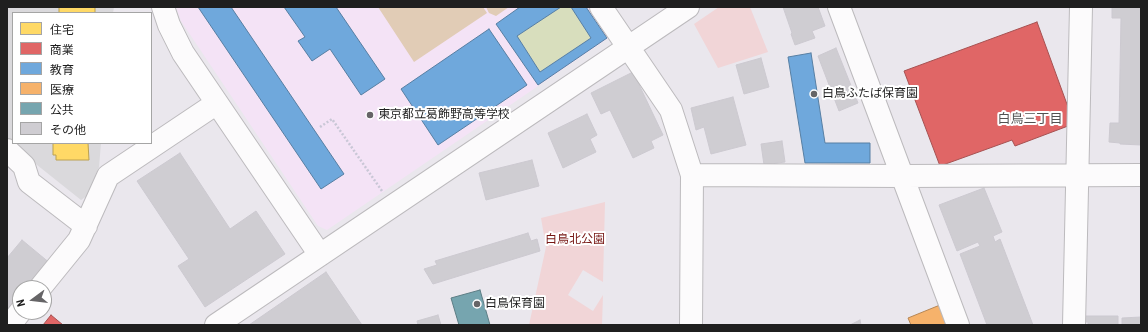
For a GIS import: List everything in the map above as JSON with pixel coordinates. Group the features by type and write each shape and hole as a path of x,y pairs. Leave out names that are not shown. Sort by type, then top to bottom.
{"street":[{"path":"163,7 169,25 183,53 320,255"},
{"path":"601,7 671,110 692,175 691,325"},
{"path":"216,325 688,7"},
{"path":"838,7 958,325"},
{"path":"1074,325 1081,7"},
{"path":"47,280 71,251 78,240 86,226 108,176 216,103"},
{"path":"7,150 24,166 29,182 86,226"},
{"path":"692,175 1141,175"}],"path":[{"path":"320,127 332,119 382,192"}],"shaded area":[{"path":"7,7 114,7 113,12 12,12 12,144 101,144 99,167 87,196 81,200 7,141"},
{"name":"東京都立葛飾野高等学校","path":"176,7 590,7 610,37 327,230 318,226 181,21"},
{"path":"378,7 483,7 487,13 414,62"},
{"path":"486,7 509,7 496,16 489,13"},
{"path":"561,7 571,7 591,38 540,72 517,36"}],"green space":[{"path":"719,7 750,7 768,52 718,68 694,24"},
{"name":"白鳥北公園","path":"605,202 603,282 583,270 568,295 593,311 603,295 602,325 529,325 546,247 541,218"}],"building: 住宅":[{"path":"59,7 95,7 95,12 59,12"},
{"path":"53,144 88,144 89,160 56,160 56,155 53,155"}],"building: 商業":[{"path":"1037,22 1068,107 1068,126 1015,146 1012,140 940,166 904,71"},
{"path":"52,316 63,325 43,325 47,320 52,320"}],"building: 教育":[{"path":"198,7 231,7 344,174 321,189"},
{"path":"284,7 336,7 385,79 361,95 330,49 312,61 298,41 305,37"},
{"path":"520,7 561,7 517,36 540,72 591,38 571,7 586,7 607,38 538,85 496,24"},
{"path":"489,29 527,85 438,145 401,89"},
{"path":"811,53 825,143 870,143 870,163 805,163 788,57"}],"building: 医療":[{"path":"940,305 948,325 911,325 908,318"}],"building: 公共":[{"path":"480,290 490,325 459,325 451,298"}],"building: その他":[{"path":"783,7 818,7 825,26 812,31 815,38 795,45"},
{"path":"1112,7 1141,7 1141,145 1109,142 1110,123 1119,123 1121,18 1112,18"},
{"path":"836,48 858,103 839,111 818,56"},
{"path":"761,58 769,87 744,94 736,65"},
{"path":"633,72 663,135 651,141 654,148 633,158 610,110 601,114 591,93"},
{"path":"733,97 746,145 711,154 704,127 696,130 691,108"},
{"path":"587,114 597,135 590,139 596,152 563,168 548,133"},
{"path":"782,141 785,162 764,165 761,144"},
{"path":"180,153 230,229 256,211 285,254 205,307 178,266 189,259 137,181"},
{"path":"532,160 539,186 486,200 479,173"},
{"path":"984,188 1002,232 993,236 995,242 1000,239 1033,325 987,325 960,254 980,246 978,242 957,251 939,205"},
{"path":"528,233 531,241 537,239 540,251 433,284 424,269 437,265 435,261"},
{"path":"22,240 51,264 38,280 12,280 11,312 7,309 7,258"},
{"path":"326,272 362,325 249,325"},
{"path":"438,315 441,325 418,325 417,321"},
{"path":"1085,316 1118,316 1118,325 1088,325 1088,322 1084,322"},
{"path":"1141,317 1141,325 1122,325 1122,318"},
{"path":"860,320 861,325 850,325"}],"place":[{"name":"白鳥ふたば保育園","path":"814,94"},
{"name":"東京都立葛飾野高等学校","path":"370,115"},
{"name":"白鳥保育園","path":"477,304"}],"district":[{"name":"白鳥三丁目","path":"1030,120"}]}
